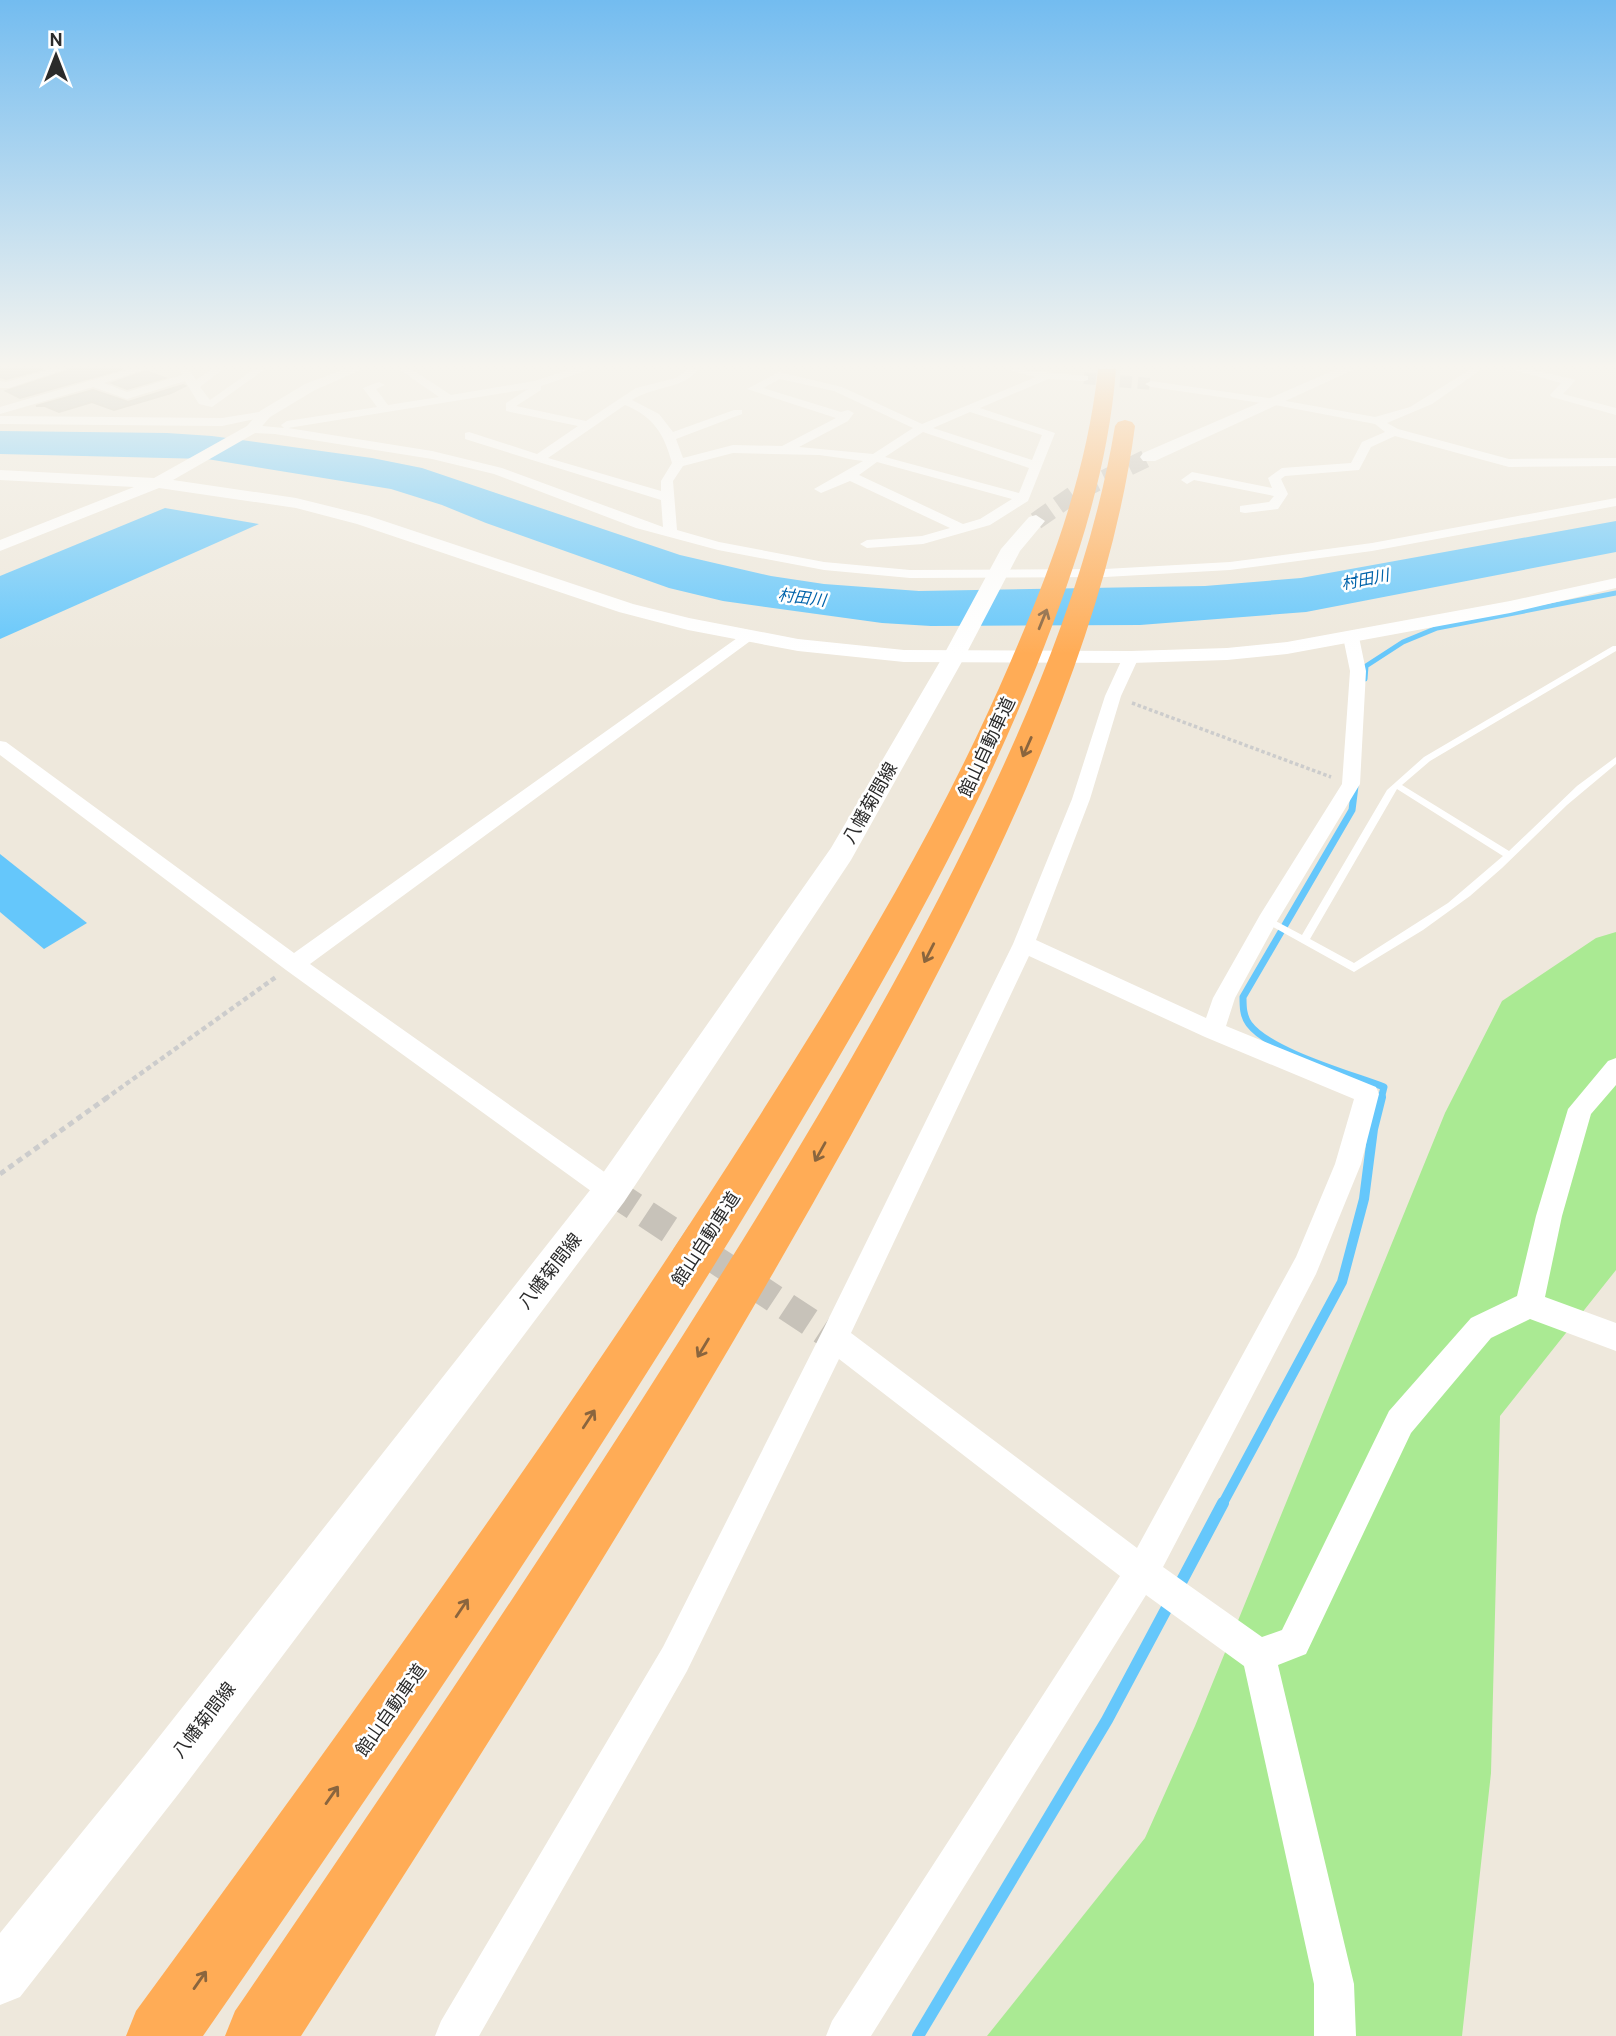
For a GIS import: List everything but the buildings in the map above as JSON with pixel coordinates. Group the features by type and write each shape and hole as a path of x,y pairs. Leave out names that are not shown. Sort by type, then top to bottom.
{"highway":[{"name":"館山自動車道","path":"260,2036 596,1523 788,1209 913,984 998,812 1035,683 1050,602 1077,521 1092,464"},
{"name":"館山自動車道","path":"161,2036 372,1739 541,1492 738,1190 869,973 1035,683 1106,524 1119,464"}],"main road":[{"name":"八幡菊間線","path":"0,1978 162,1774 611,1191 841,853 953,658 1012,548 1037,521"}],"street":[{"path":"0,545 157,483 190,464"},
{"path":"469,464 498,471 670,534 765,557 866,571 966,574 1105,573 1230,566 1309,557 1616,502"},
{"path":"560,464 667,497"},
{"path":"670,534 667,481 677,464"},
{"path":"821,489 850,476 867,464"},
{"path":"897,464 1024,498"},
{"path":"867,544 923,540 985,522 1024,498 1036,466 1030,464"},
{"path":"1245,509 1273,506 1279,500 1280,494 1274,478 1282,472 1355,467 1358,464"},
{"path":"0,475 157,483 264,497 341,514 626,608 747,636 848,651 953,658 1227,654 1287,648 1351,637 1510,607 1616,583"},
{"path":"850,476 961,528"},
{"path":"1187,480 1192,476 1280,494"},
{"path":"294,964 747,636"},
{"path":"1213,1031 1224,998 1267,920 1351,785 1358,671 1351,637"},
{"path":"456,2036 675,1659 834,1338 1024,944 1080,799 1113,696 1131,657"},
{"path":"0,746 294,964 611,1191"},
{"path":"847,2036 1142,1572 1306,1265 1348,1164 1367,1094 1213,1031 1024,944"},
{"path":"1529,1305 1549,1216 1580,1109 1616,1068"},
{"path":"1259,1656 1294,1642 1400,1422 1481,1328 1529,1305 1616,1337"},
{"path":"834,1338 1142,1572 1259,1656 1334,1984 1335,2036"}],"lane":[{"path":"1304,941 1396,785 1427,759 1616,648"},
{"path":"1267,920 1354,968 1441,914 1509,855 1588,779 1616,760"},
{"path":"1396,785 1509,855"}],"path":[{"path":"1113,696 1351,785"},
{"path":"0,1174 294,964"}],"green space":[{"path":"1616,932 1616,1270 1500,1416 1491,1773 1462,2036 987,2036 1145,1838 1195,1726 1445,1113 1502,1001 1596,938"}],"water":[{"name":"村田川","path":"238,464 402,464 422,468 680,555 771,576 824,584 919,591 1205,586 1301,578 1616,521 1616,552 1306,612 1140,625 931,626 882,623 723,601 669,588 391,489"},
{"path":"165,508 259,524 0,639 0,576"},
{"path":"0,854 87,923 44,949 0,912"}],"waterway":[{"path":"1365,679 1366,666 1403,642 1437,628 1616,593"},
{"path":"1355,788 1356,783"},
{"path":"1355,786 1352,810 1243,997 1243,1007 1247,1021 1259,1034 1292,1053 1384,1087 1381,1099"},
{"path":"1222,1505 1342,1282 1364,1199 1373,1129 1381,1097"},
{"path":"1178,1588 1223,1503"},
{"path":"918,2036 1107,1720 1170,1602"}],"tunnel":[{"path":"1036,521 1077,492 1135,464"},
{"path":"611,1191 834,1338"}]}
